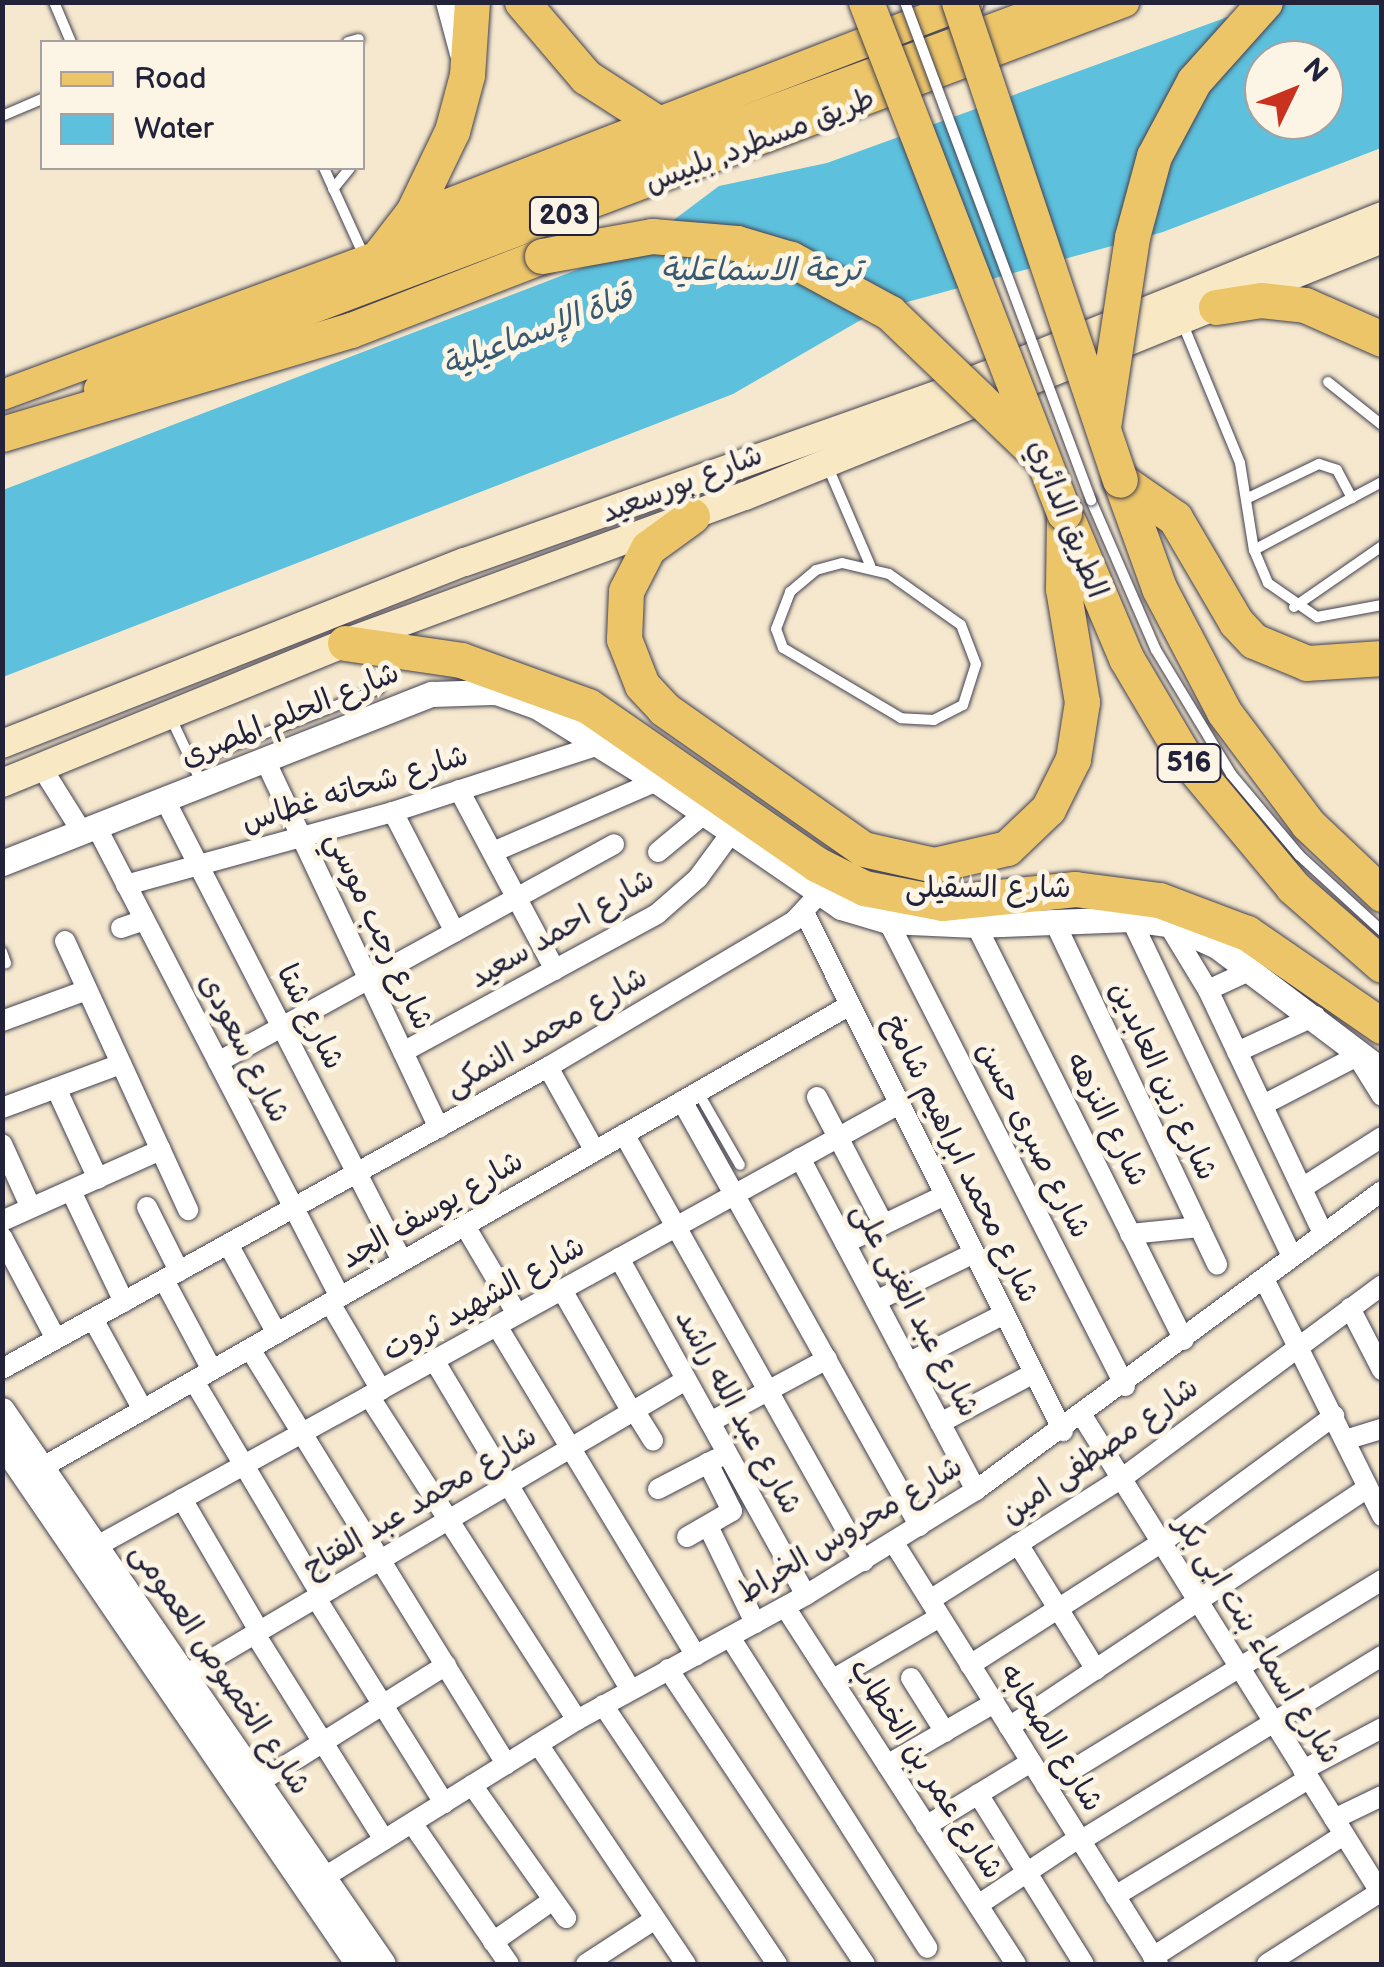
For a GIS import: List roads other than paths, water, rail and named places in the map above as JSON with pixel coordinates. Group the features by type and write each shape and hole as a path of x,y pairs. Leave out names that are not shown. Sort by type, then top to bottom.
{"highway":[{"path":"383,258 441,159 466,76 472,2"},
{"path":"522,2 553,46 586,77 659,124"},
{"name":"الطريق الدائري","path":"866,2 1040,457 1092,498 1160,588 1224,712 1308,824 1382,894"},
{"name":"الطريق الدائري","path":"958,2 1102,433 1092,498 1126,658 1184,756 1280,874 1382,965"},
{"path":"1102,433 1134,223 1154,156 1194,81 1265,2"},
{"path":"2,434 351,330 542,256 652,236 723,241 791,259 890,313 1040,457"},
{"path":"1216,307 1261,300 1305,305 1382,340"},
{"path":"692,516 648,548 626,591 624,639 642,685 664,710 863,850 934,865 1007,848 1048,809 1074,759 1082,702 1063,589 1092,498 1175,518 1236,622 1254,641 1290,659 1326,666 1382,658"},
{"path":"345,643 461,660 588,706 816,864 864,888 942,903 1075,890 1159,900 1247,933 1382,1026"}],"main road":[{"path":"383,258 440,207 969,2"},
{"name":"طريق مسطرد, بلبيس","path":"2,396 383,258 1065,2"},
{"name":"طريق مسطرد, بلبيس","path":"2,425 1124,2"},
{"name":"شارع بورسعيد","path":"2,744 465,562 942,393 1382,216"},
{"name":"شارع بورسعيد","path":"2,783 345,643 692,516 1382,238"},
{"path":"816,435 826,463"}],"street":[{"path":"446,2 466,76"},
{"name":"شارع الحلم المصرى","path":"2,863 164,800 197,773 265,760 432,694 464,689 517,698 599,745"},
{"name":"شارع السقيلى","path":"599,745 730,833 811,905 888,920 976,925 1131,919 1168,924 1217,946 1315,1016 1357,1056 1382,1071"},
{"name":"شارع شحاته غطاس","path":"126,885 392,812 599,745"},
{"name":"شارع رجب موسي","path":"265,760 439,1128"},
{"name":"شارع سعودى","path":"42,768 126,885 294,1208 375,1393 447,1521 576,1720"},
{"path":"493,852 656,781"},
{"path":"460,790 555,970"},
{"name":"شارع شتا","path":"164,800 402,1262"},
{"path":"392,812 455,932"},
{"path":"658,852 704,814"},
{"name":"شارع احمد سعيد","path":"403,1052 672,903 730,833"},
{"path":"218,1062 614,844"},
{"name":"شارع محمد ابراهيم شامخ","path":"811,905 850,1005 1063,1431"},
{"name":"شارع محمد النمكى","path":"2,1368 548,1067 811,905"},
{"path":"1131,919 1292,1256"},
{"path":"120,928 144,920"},
{"name":"شارع صبرى حسن","path":"888,920 1124,1386"},
{"name":"شارع زين العابدين","path":"1055,923 1217,1264"},
{"path":"1168,924 1208,990 1323,1233"},
{"name":"شارع النزهه","path":"976,925 1184,1340"},
{"path":"65,940 188,1210"},
{"path":"1208,990 1250,970"},
{"path":"2,1022 87,990"},
{"name":"شارع يوسف الجد","path":"43,1467 850,1005"},
{"path":"1238,1052 1315,1016"},
{"path":"1262,1105 1357,1056 1382,1096"},
{"path":"2,1108 121,1064"},
{"path":"548,1067 595,1151"},
{"path":"56,1088 98,1178"},
{"path":"690,1096 735,1194 920,1526"},
{"path":"817,1097 884,1225"},
{"name":"شارع الشهيد ثروت","path":"97,1546 900,1104"},
{"path":"624,1134 864,1560"},
{"path":"1302,1188 1382,1137"},
{"path":"2,1144 31,1208"},
{"path":"2,1221 160,1150"},
{"name":"شارع عبد الغنى على","path":"800,1158 976,1490"},
{"path":"71,1191 124,1302"},
{"name":"شارع محروس الخراط","path":"323,1878 576,1720 806,1595 976,1490 1063,1431 1382,1192"},
{"path":"845,1243 945,1195"},
{"path":"147,1206 203,1376 244,1466 444,1802"},
{"path":"465,1226 517,1314"},
{"path":"1130,1234 1200,1227"},
{"path":"2,1237 56,1339"},
{"path":"228,1244 276,1334"},
{"path":"876,1301 974,1253"},
{"name":"شارع عبد الله راشد","path":"619,1258 710,1422 717,1458 806,1595"},
{"path":"1264,1278 1380,1510"},
{"name":"شارع مصطفى امين","path":"832,1680 1018,1544 1121,1479 1382,1286"},
{"path":"562,1290 653,1441"},
{"path":"1350,1308 1382,1370"},
{"path":"908,1362 1004,1314"},
{"path":"92,1319 143,1410"},
{"path":"497,1326 696,1656"},
{"path":"250,1349 506,1764"},
{"path":"710,1422 827,1359"},
{"path":"434,1360 630,1689"},
{"path":"940,1422 1034,1373"},
{"name":"شارع محمد عبد الفتاح","path":"184,1675 686,1380"},
{"name":"شارع الخصوص العمومى","path":"2,1410 382,1964"},
{"path":"970,1665 1161,1543 1334,1416"},
{"name":"شارع اسماء بنت ابى بكر","path":"1082,1417 1379,1887"},
{"path":"1346,1440 1382,1429"},
{"name":"شارع الخصوص العمومى","path":"2,1443 358,1964"},
{"path":"658,1489 717,1458 732,1510 688,1537"},
{"path":"1009,1727 1368,1488"},
{"path":"182,1499 257,1632 384,1840"},
{"path":"708,1526 755,1623"},
{"name":"شارع الصحابه","path":"894,1543 1156,1961"},
{"path":"1018,1544 1096,1670"},
{"path":"1046,1786 1382,1580"},
{"name":"شارع عمر بن الخطاب","path":"784,1607 1016,1964"},
{"path":"730,1637 927,1948"},
{"path":"978,1905 1382,1656"},
{"path":"258,1783 446,1666"},
{"path":"668,1670 864,1964"},
{"path":"911,1678 944,1732"},
{"path":"887,1766 994,1702"},
{"path":"603,1705 777,1964"},
{"path":"1115,1896 1382,1728"},
{"path":"538,1744 686,1964"},
{"path":"926,1826 1031,1762"},
{"path":"472,1785 566,1918"},
{"path":"978,1794 1084,1964"},
{"path":"1156,1961 1382,1796"},
{"path":"412,1823 509,1964"},
{"path":"1266,1964 1379,1887"},
{"path":"493,1942 554,1900"},
{"path":"586,1964 655,1920"}],"lane":[{"path":"54,2 70,40"},
{"path":"905,2 1092,498 1156,650 1231,774 1299,855 1382,932"},
{"path":"2,116 40,100"},
{"path":"325,170 333,189 383,258"},
{"path":"333,189 348,170"},
{"path":"1182,320 1232,441 1248,498 1254,550 1268,584 1294,607 1336,617 1382,605"},
{"path":"1328,382 1382,425"},
{"path":"826,463 870,565 966,631 975,675 969,696 954,712 922,721 901,718 780,642 781,610 804,577 842,562 870,565"},
{"path":"1248,498 1319,464 1338,470 1352,498"},
{"path":"1254,550 1382,482"},
{"path":"1294,607 1382,546"},
{"path":"170,715 197,773 380,689"},
{"path":"690,1096 740,1165"}],"water":[{"name":"ترعة الاسماعلية","path":"1266,3 1381,3 1381,148 1163,232 878,310 733,394 3,677 3,490 639,246 719,186 827,163"}],"water label":[{"name":"قناة الإسماعيلية","path":"538,332"}]}
